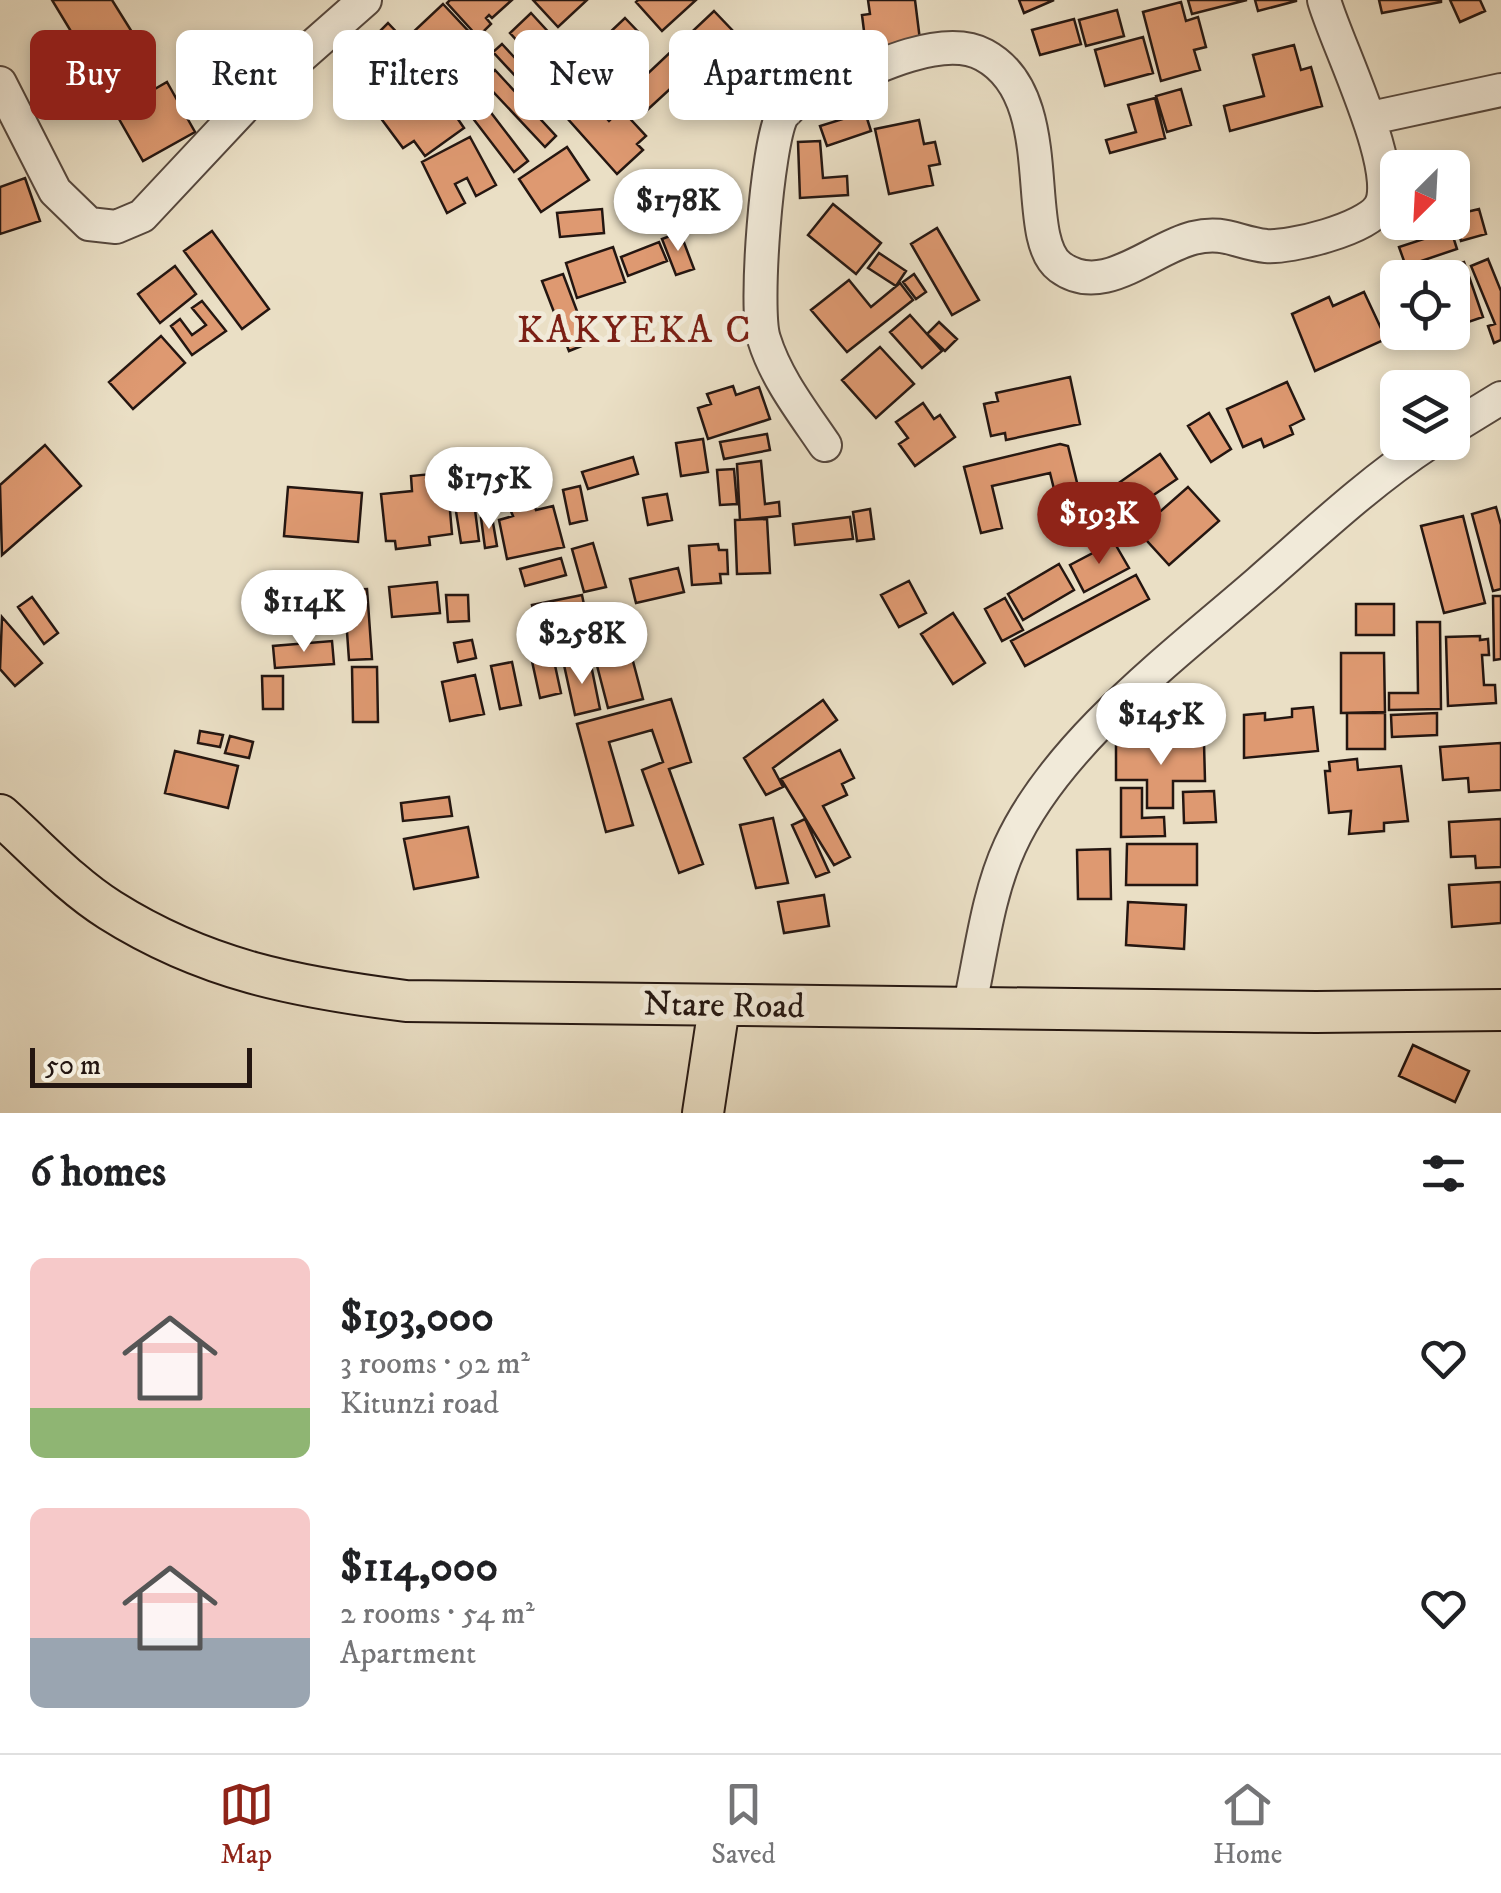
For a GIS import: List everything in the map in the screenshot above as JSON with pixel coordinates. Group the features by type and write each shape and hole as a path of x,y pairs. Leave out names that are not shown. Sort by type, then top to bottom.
{"main road":[{"name":"Ntare Road","path":"0,815 106,908 192,956 298,987 406,1001 719,1007 1501,1010"},
{"path":"702,1113 719,1007"}],"street":[{"path":"0,83 55,191 89,224 116,227 142,216 247,104 365,0"},
{"path":"826,445 782,382 762,336 760,283 767,204 778,131 782,116 792,106 934,46 961,47 985,55 1010,76 1026,114 1040,171 1042,243 1057,266 1075,276 1099,280 1191,238 1227,234 1267,246 1358,226 1380,208 1386,187 1371,118 1334,38 1324,0"},
{"path":"1371,118 1501,90"},
{"path":"1470,417 1501,398"},
{"path":"970,1008 996,882 1011,844 1071,756 1294,551 1408,460"}],"building":[{"path":"52,0 112,0 131,30 70,30"},
{"path":"512,0 492,18 486,18 491,24 485,30 472,30 447,3"},
{"path":"533,0 587,0 558,27"},
{"path":"638,0 696,0 662,31"},
{"path":"868,0 915,0 921,48 888,52 888,30 864,30 862,15 870,14"},
{"path":"1019,0 1054,0 1024,13"},
{"path":"1188,0 1247,0 1192,14"},
{"path":"1255,0 1296,0 1296,1 1258,11"},
{"path":"1379,0 1441,0 1441,2 1382,13"},
{"path":"1450,0 1480,0 1485,11 1460,22"},
{"path":"1181,2 1186,21 1198,17 1206,47 1194,50 1200,70 1161,81 1143,12"},
{"path":"443,4 467,30 415,30"},
{"path":"1117,10 1124,36 1086,46 1079,20"},
{"path":"714,11 732,30 694,30"},
{"path":"531,13 547,30 514,30 514,37 510,33"},
{"path":"625,18 636,30 612,30"},
{"path":"1074,19 1081,44 1040,55 1032,30"},
{"path":"1143,37 1153,73 1105,86 1095,50"},
{"path":"502,44 514,57 514,75 494,53"},
{"path":"1294,45 1301,70 1311,67 1322,106 1230,131 1224,106 1264,96 1253,55"},
{"path":"669,53 669,90 649,108 649,72"},
{"path":"494,71 514,91 514,114 494,93"},
{"path":"167,82 176,98 176,120 188,120 195,132 143,161 120,120 156,120 156,88"},
{"path":"1181,89 1191,125 1167,132 1156,96"},
{"path":"1155,98 1165,138 1110,153 1106,140 1136,132 1128,105"},
{"path":"494,117 528,161 514,172 474,120 494,120"},
{"path":"382,120 459,120 464,128 425,156 414,141 403,148"},
{"path":"520,120 541,120 556,136 545,147"},
{"path":"569,120 631,120 646,136 637,144 643,150 617,174"},
{"path":"839,120 868,120 871,131 827,146 820,126"},
{"path":"919,120 924,144 935,142 940,164 929,166 933,185 889,194 875,129"},
{"path":"470,137 496,185 476,196 467,178 455,184 465,203 447,213 422,162"},
{"path":"820,141 823,178 847,176 848,195 800,198 798,142"},
{"path":"567,147 589,180 541,212 519,179"},
{"path":"25,178 40,221 0,234 0,187"},
{"path":"833,204 881,243 856,274 808,235"},
{"path":"602,209 604,233 560,237 557,213"},
{"path":"1479,209 1486,234 1470,238 1470,211"},
{"path":"937,228 979,300 952,315 911,244"},
{"path":"212,231 269,309 242,329 184,251"},
{"path":"680,232 694,269 676,275 662,239"},
{"path":"1420,240 1454,240 1457,249 1424,260 1404,260 1399,247"},
{"path":"659,242 667,261 628,276 621,257"},
{"path":"613,247 625,282 577,298 566,263"},
{"path":"879,253 906,271 896,286 868,268"},
{"path":"1488,259 1501,291 1501,340 1494,343 1488,326 1495,324 1471,266"},
{"path":"175,266 196,294 160,323 138,294"},
{"path":"563,274 589,343 569,351 542,281"},
{"path":"914,274 926,292 916,299 903,282"},
{"path":"1470,279 1483,317 1470,321"},
{"path":"849,280 871,307 900,283 913,300 847,352 811,310"},
{"path":"1364,292 1380,326 1380,342 1315,371 1292,314 1329,297 1333,306"},
{"path":"202,301 226,331 192,355 171,326 180,319 192,335 206,325 192,308"},
{"path":"910,315 942,351 922,368 890,332"},
{"path":"939,322 957,339 945,351 927,334"},
{"path":"161,336 185,363 133,409 109,382"},
{"path":"880,347 914,384 876,418 842,380"},
{"path":"1070,377 1080,424 1006,440 1005,433 991,436 984,404 998,401 996,393"},
{"path":"1287,382 1304,419 1290,426 1293,434 1264,447 1261,439 1243,447 1227,409"},
{"path":"733,386 736,395 759,387 770,419 708,439 698,408 711,404 707,394"},
{"path":"923,403 934,419 940,415 955,437 915,466 899,444 908,438 896,422"},
{"path":"1209,413 1231,449 1211,462 1188,426"},
{"path":"767,434 770,450 724,459 720,442"},
{"path":"703,439 708,472 681,476 676,443"},
{"path":"1060,444 1068,446 1084,511 1061,517 1050,473 992,486 1002,528 981,533 964,467"},
{"path":"45,445 81,486 2,555 0,485"},
{"path":"1160,454 1177,479 1120,518 1103,494"},
{"path":"633,457 638,474 588,489 582,472"},
{"path":"761,461 765,504 779,502 780,516 740,520 737,464"},
{"path":"734,469 737,504 720,505 717,470"},
{"path":"431,474 432,489 448,487 452,534 429,537 430,545 396,549 395,541 386,541 381,494 412,491 411,476"},
{"path":"580,486 587,520 570,524 563,490"},
{"path":"288,487 362,493 358,542 284,536"},
{"path":"1188,487 1219,521 1169,565 1138,531"},
{"path":"667,494 672,520 648,525 643,498"},
{"path":"474,502 479,541 461,543 455,505"},
{"path":"533,502 536,510 553,506 564,547 507,559 499,520 513,516 510,509"},
{"path":"1496,507 1501,525 1501,589 1493,591 1472,514"},
{"path":"870,509 874,539 857,541 853,512"},
{"path":"1463,516 1485,603 1444,613 1421,526"},
{"path":"492,517 497,546 485,548 481,518"},
{"path":"850,517 853,539 795,545 793,524"},
{"path":"767,519 770,573 737,574 735,520"},
{"path":"1114,542 1129,568 1084,592 1070,565"},
{"path":"593,543 606,587 584,592 572,549"},
{"path":"718,544 719,550 727,550 728,574 720,574 721,583 692,585 689,546"},
{"path":"561,558 566,575 525,586 520,569"},
{"path":"1059,564 1074,590 1023,620 1008,594"},
{"path":"678,568 684,592 636,603 630,579"},
{"path":"1136,575 1149,599 1025,666 1011,641"},
{"path":"909,581 926,613 899,627 881,595"},
{"path":"437,582 440,613 392,617 389,587"},
{"path":"367,589 372,659 349,660 344,590"},
{"path":"327,593 344,593 344,615 327,615"},
{"path":"446,595 468,595 469,621 448,622"},
{"path":"582,595 587,619 537,629 532,605"},
{"path":"1493,596 1501,596 1501,659 1494,660"},
{"path":"32,597 58,633 44,644 18,607"},
{"path":"315,598 316,617 279,619 278,600"},
{"path":"1005,598 1023,630 1002,641 985,609"},
{"path":"1356,604 1394,604 1394,635 1356,635"},
{"path":"953,613 985,663 953,684 921,634"},
{"path":"625,614 628,631 580,639 577,622"},
{"path":"2,617 42,663 15,686 0,669"},
{"path":"574,622 581,653 562,657 555,625"},
{"path":"1417,622 1440,622 1441,709 1389,710 1389,693 1418,693"},
{"path":"1480,636 1480,640 1488,639 1489,655 1482,655 1484,685 1495,685 1496,703 1448,706 1446,637"},
{"path":"472,640 476,658 458,662 454,643"},
{"path":"332,641 334,664 275,668 273,646"},
{"path":"551,647 561,693 540,698 530,652"},
{"path":"630,650 643,699 608,708 595,658"},
{"path":"1341,653 1384,653 1385,712 1341,713"},
{"path":"590,660 600,709 575,715 564,665"},
{"path":"512,662 521,705 500,709 491,666"},
{"path":"352,667 377,667 378,722 353,722"},
{"path":"475,675 484,714 450,721 442,682"},
{"path":"262,676 283,676 283,709 263,709"},
{"path":"671,699 691,762 669,769 703,864 679,873 642,770 663,762 652,730 609,742 633,825 606,832 577,724"},
{"path":"823,700 837,720 773,768 783,787 766,795 744,758"},
{"path":"1313,707 1318,751 1244,758 1244,715 1265,713 1265,720 1292,717 1292,709"},
{"path":"1347,713 1385,713 1385,749 1347,749"},
{"path":"1437,713 1437,735 1392,737 1391,715"},
{"path":"200,731 223,735 220,747 198,743"},
{"path":"230,736 253,742 249,758 225,753"},
{"path":"1204,743 1205,781 1173,781 1173,808 1147,808 1147,780 1116,780 1116,744"},
{"path":"1501,743 1501,790 1469,792 1468,778 1443,780 1440,747"},
{"path":"840,750 854,778 842,784 847,795 823,806 850,857 834,865 781,779"},
{"path":"175,751 238,766 228,808 165,793"},
{"path":"1357,759 1358,770 1401,766 1408,821 1384,823 1384,831 1349,834 1351,811 1329,813 1325,771 1330,771 1329,762"},
{"path":"1121,788 1142,788 1142,818 1164,817 1165,836 1121,837"},
{"path":"1214,791 1216,822 1184,823 1183,792"},
{"path":"449,797 452,816 403,821 401,803"},
{"path":"773,818 788,883 756,888 740,825"},
{"path":"805,819 829,872 816,877 792,825"},
{"path":"1501,819 1501,867 1476,868 1475,856 1451,857 1449,822"},
{"path":"468,827 478,877 414,889 404,839"},
{"path":"1127,844 1197,844 1197,885 1126,885"},
{"path":"1110,849 1111,899 1078,899 1077,850"},
{"path":"1501,882 1501,923 1452,927 1449,885"},
{"path":"824,895 829,926 784,933 778,902"},
{"path":"1128,902 1186,905 1184,949 1126,945"},
{"path":"1413,1045 1469,1071 1455,1102 1399,1076"}],"district":[{"name":"KAKYEKA C","path":"635,331"}]}
